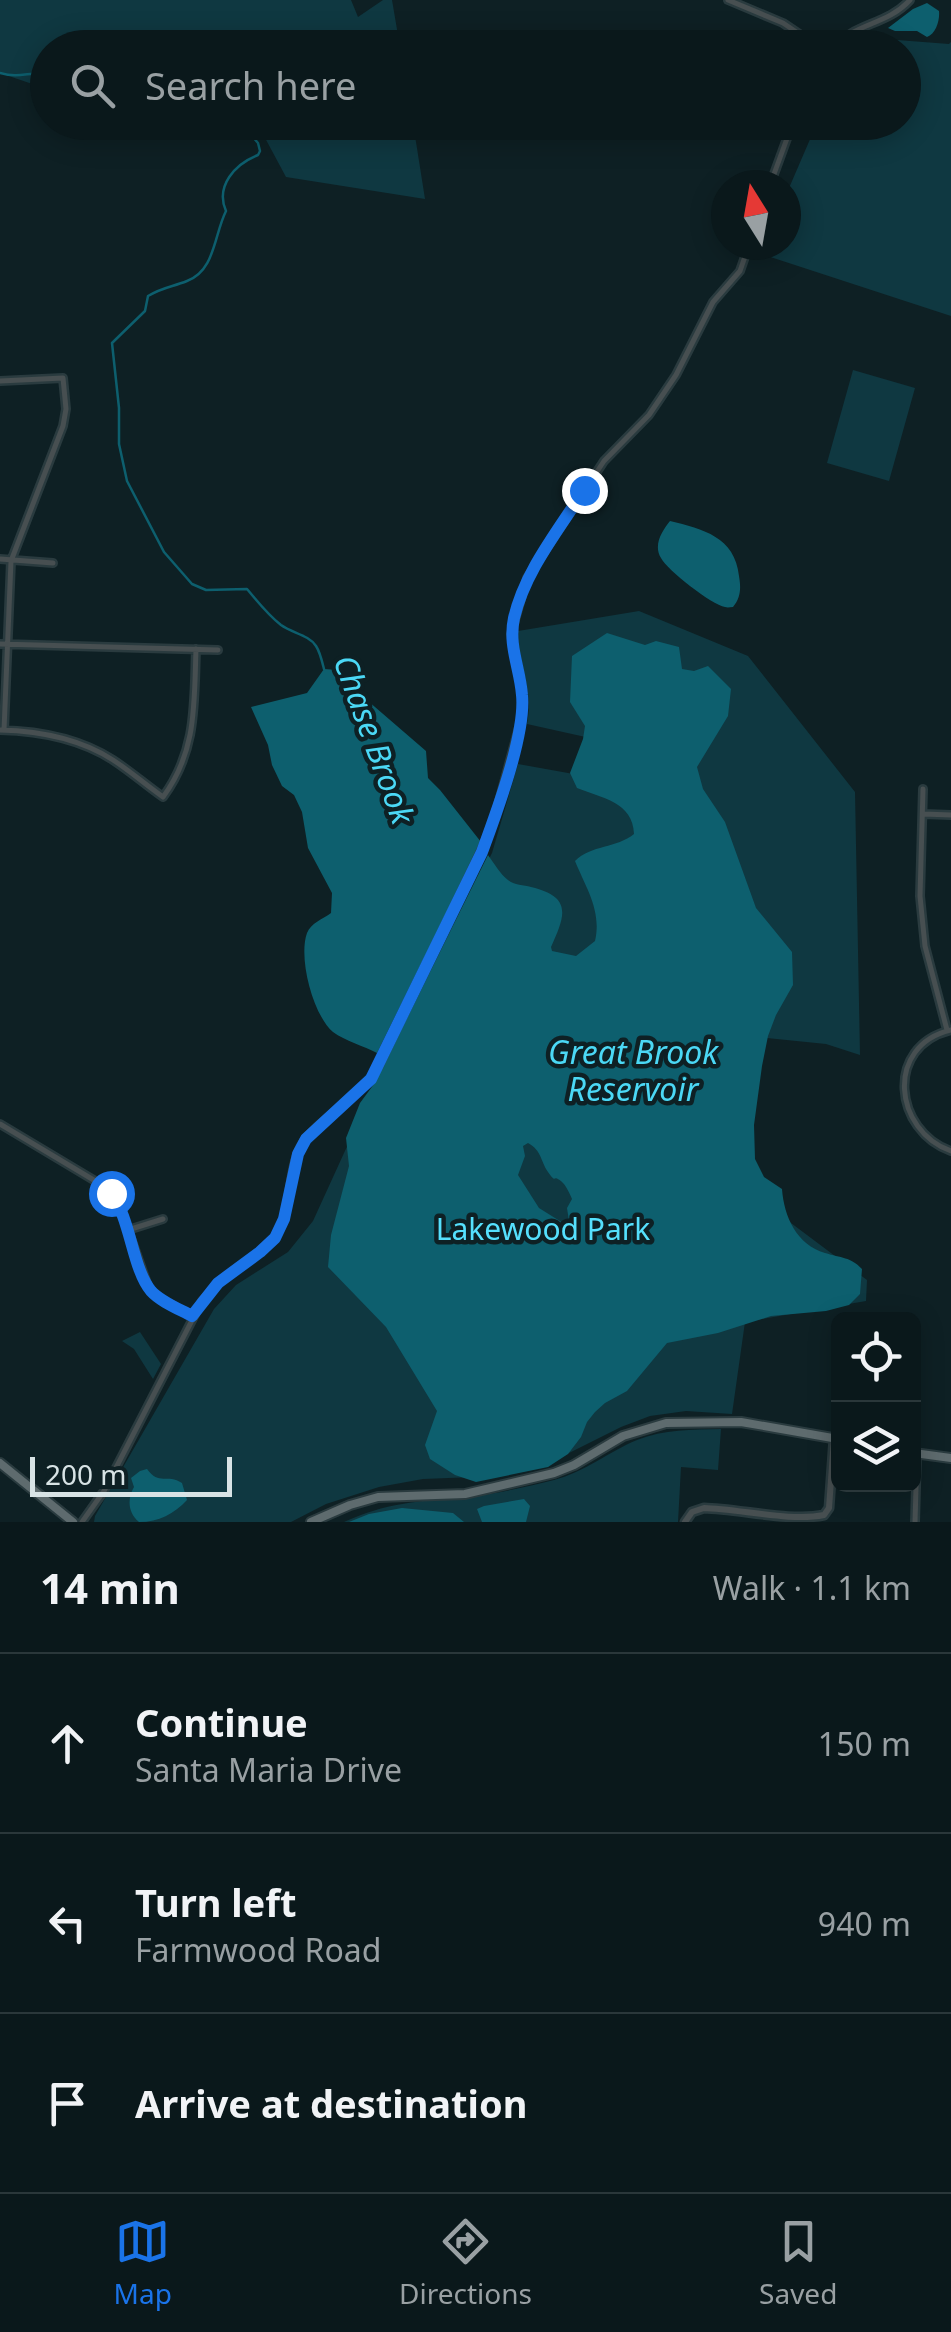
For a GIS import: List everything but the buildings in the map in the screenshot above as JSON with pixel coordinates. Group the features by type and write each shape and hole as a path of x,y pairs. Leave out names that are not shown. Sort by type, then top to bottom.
{"main road":[{"path":"311,1522 378,1497 458,1494 554,1473 616,1439 666,1423 742,1422 831,1438"},
{"path":"921,1454 951,1458"},
{"path":"0,1464 73,1522"}],"street":[{"path":"728,0 793,30"},
{"path":"855,30 892,16 910,0"},
{"path":"775,170 786,140"},
{"path":"82,1522 104,1492 192,1316 218,1283 275,1238 284,1219 298,1154 306,1139 359,1093 379,1065 494,820 522,716 522,693 511,634 527,578 604,460 649,416 676,375 713,302 740,271 744,260"},
{"path":"0,382 63,378 66,410 12,561 3,644 2,730 46,733 78,743 111,758 163,797 177,779 188,748 196,650"},
{"path":"0,559 54,563"},
{"path":"3,644 218,650"},
{"path":"923,789 920,896 925,946 949,1030 919,1046 908,1061 904,1080 906,1099 923,1133 951,1150"},
{"path":"924,814 951,815"},
{"path":"0,1124 108,1189 118,1202 149,1288 192,1316"},
{"path":"128,1230 164,1220"},
{"path":"685,1522 697,1510 712,1508 826,1518 831,1488"},
{"path":"915,1492 915,1522"},
{"path":"751,1522 752,1512"}],"green space":[{"path":"0,0 351,0 358,17 383,0 392,0 397,30 30,30 30,83 0,73"},
{"path":"921,42 951,42 951,316 779,260 801,260 801,170 797,170 810,140 921,140"},
{"path":"266,140 416,140 425,199 286,177"},
{"path":"853,370 915,388 889,481 827,463"},
{"name":"Great Brook Reservoir","path":"639,611 748,656 855,792 860,1055 826,1044 758,1037 747,1167 783,1217 867,1280 866,1301 745,1322 732,1414 686,1411 650,1416 555,1460 474,1477 423,1479 379,1487 326,1504 291,1522 94,1522 214,1309 236,1285 288,1252 313,1221 365,1107 492,853 518,764 618,782 608,742 527,724 529,699 518,631"},
{"path":"140,1332 161,1364 153,1379 134,1349 122,1341"},
{"path":"721,1429 718,1470 681,1467 678,1522 344,1522 402,1504 486,1494 554,1480 657,1434"}],"water":[{"path":"927,3 939,11 937,26 930,35 927,37 921,30 888,28"},
{"path":"670,521 715,537 731,552 740,584 733,607 710,600 665,563 658,543"},
{"name":"Great Brook Reservoir","path":"607,633 645,645 656,641 679,647 682,669 694,671 708,666 731,689 728,716 697,767 703,789 725,822 756,908 792,952 793,985 776,1015 762,1066 754,1125 755,1159 764,1177 782,1189 789,1219 800,1237 815,1249 850,1260 862,1269 860,1294 849,1305 826,1311 771,1316 718,1333 667,1343 627,1391 595,1412 568,1454 548,1467 476,1482 455,1475 430,1459 425,1445 437,1411 386,1327 328,1267 331,1235 349,1166 346,1138 360,1103 382,1069 488,855 510,882 544,891 559,902 562,917 552,951 576,956 595,941 595,910 575,861 634,834 622,808 577,788 570,773 585,726 570,702 572,656","holes":["523,1146 533,1146 545,1168 563,1183 572,1199 567,1208 569,1221 563,1223 539,1208 518,1175 525,1156"]},
{"path":"324,669 338,670 346,682 426,751 428,778 481,842 377,1053 333,1032 314,1000 306,971 305,944 311,926 331,913 332,893 308,848 302,812 294,795 282,786 251,707 307,693"},
{"path":"147,1469 155,1477 182,1483 187,1500 166,1516 139,1522 130,1506 134,1487 131,1478"},
{"path":"524,1499 530,1506 526,1522 482,1522 477,1509 484,1506"},
{"path":"402,1508 453,1513 464,1522 349,1522"}],"waterway":[{"name":"Chase Brook","path":"0,73 30,73"},
{"name":"Chase Brook","path":"255,140 258,155 235,170 225,185 226,211 203,269 187,281 148,296 145,311 112,343 119,444 127,481 164,552 192,584 206,590 247,589 281,625 313,642 324,669"}],"route":[{"path":"111,1193 122,1211 148,1286 159,1298 192,1316 218,1283 275,1238 284,1219 298,1154 306,1139 371,1079 482,852 522,716 522,693 511,634 518,605 527,578 584,490"}],"park label":[{"name":"Lakewood Park","path":"543,1228"}]}
